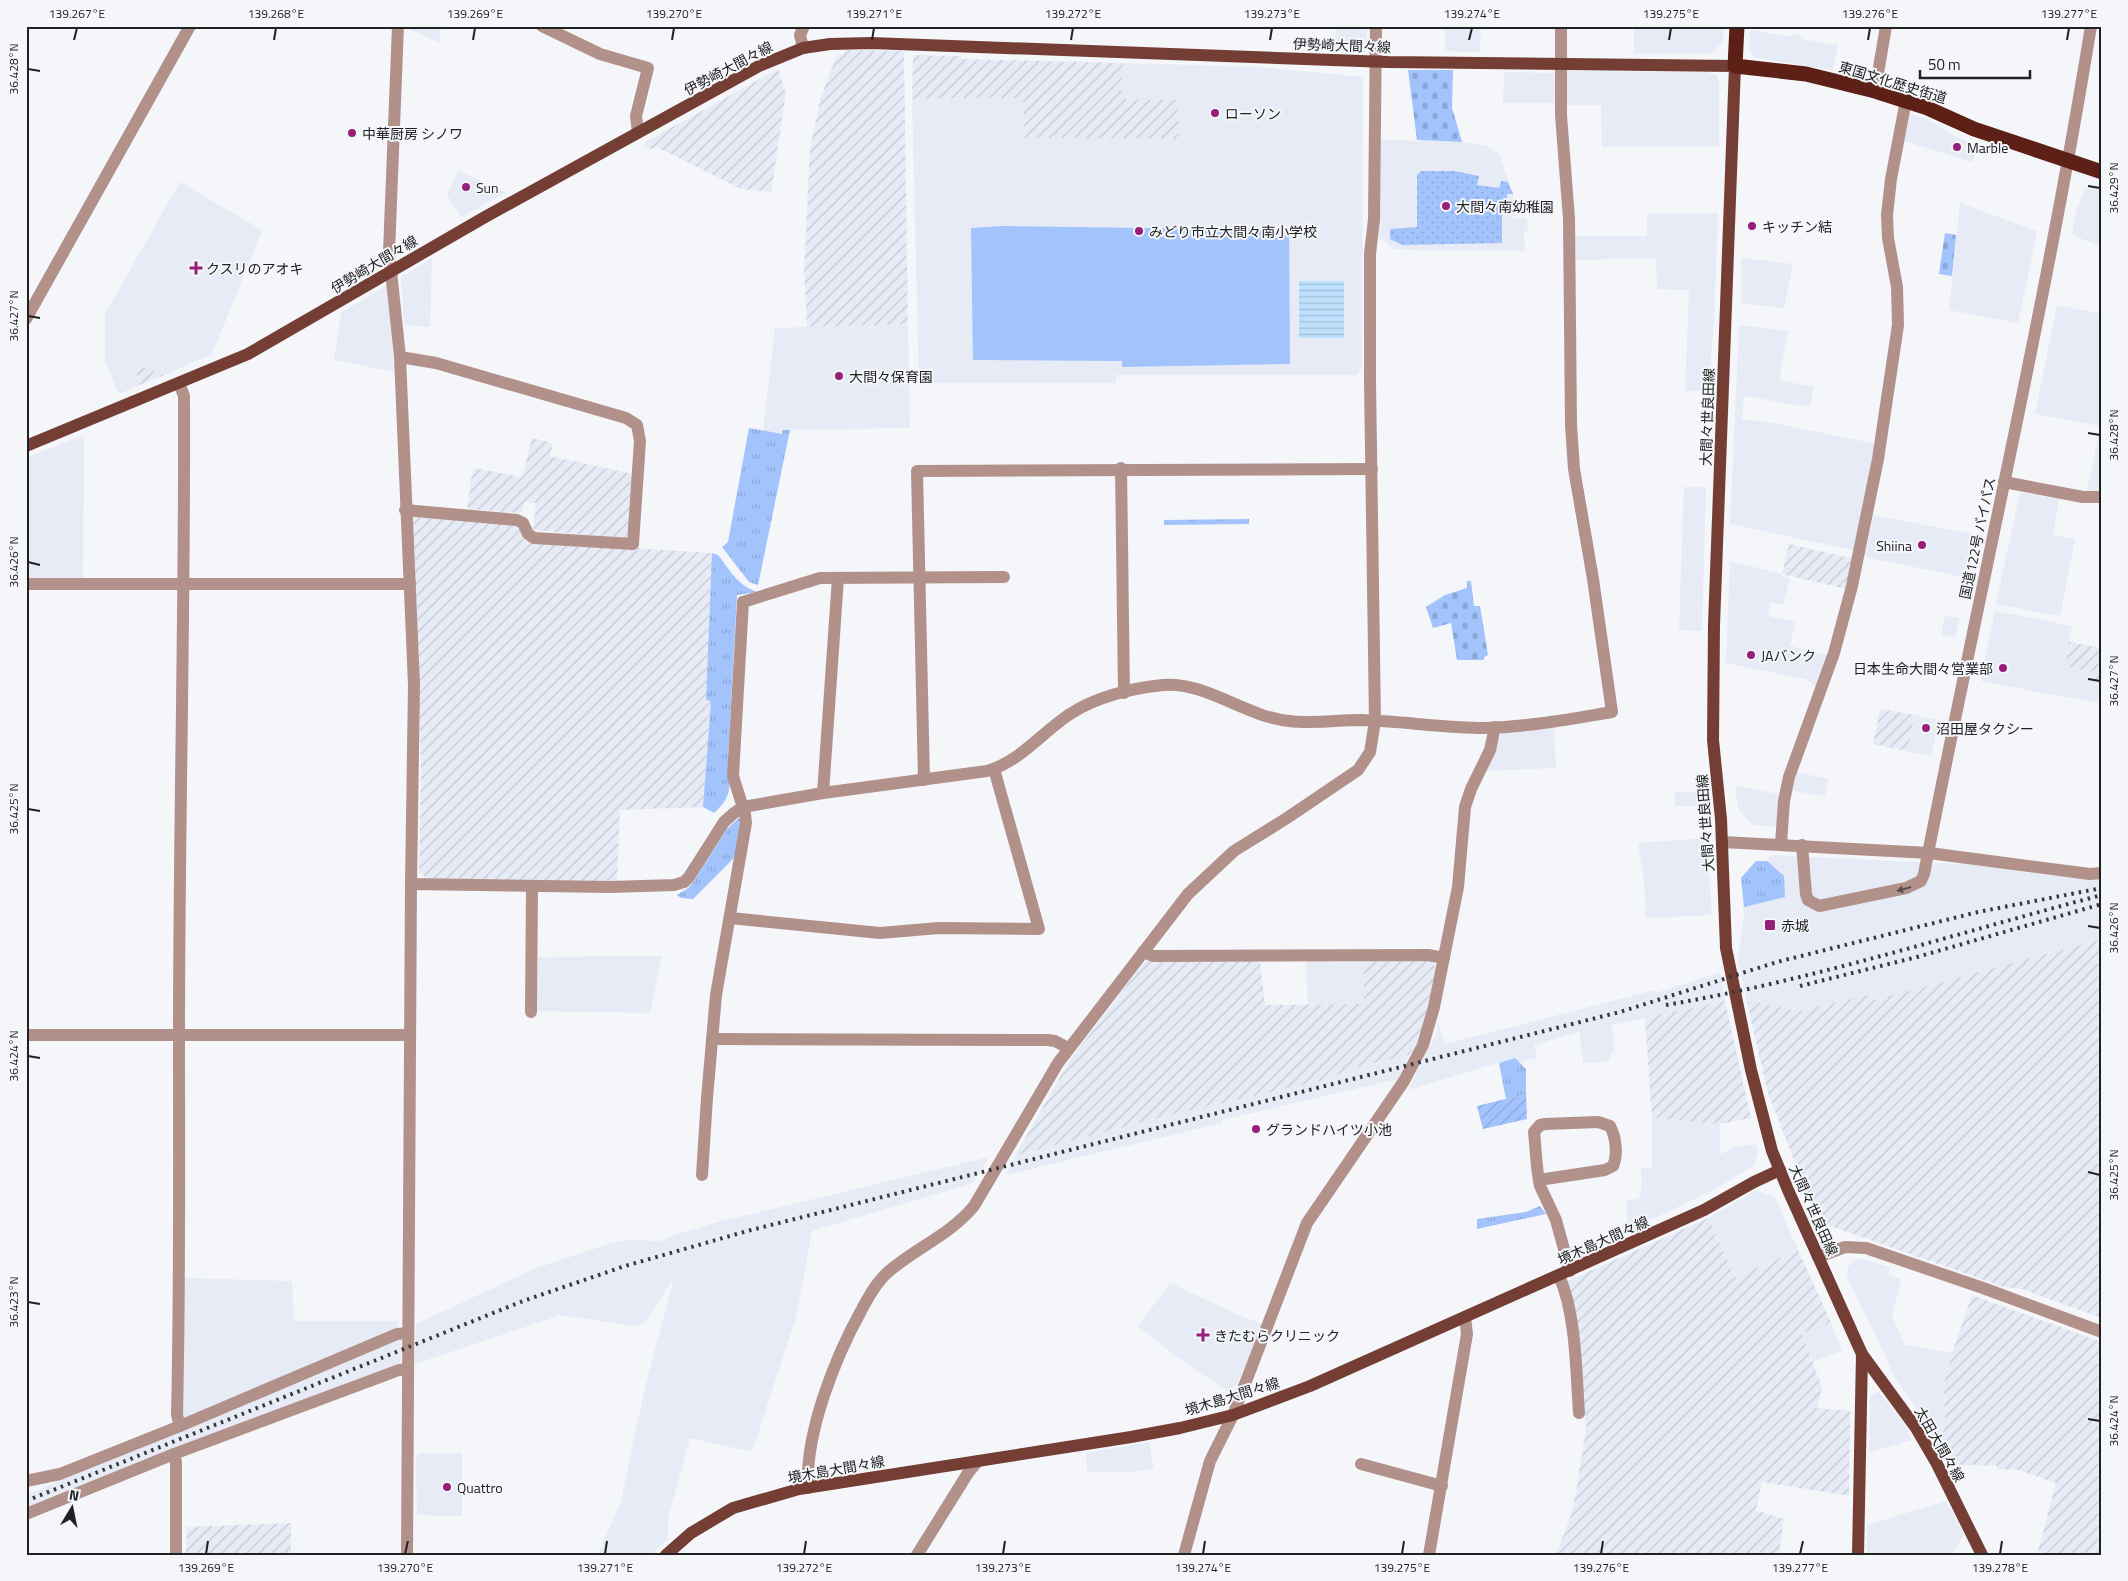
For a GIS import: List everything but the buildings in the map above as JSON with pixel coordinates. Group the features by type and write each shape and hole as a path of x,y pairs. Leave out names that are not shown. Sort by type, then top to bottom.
{"highway":[{"path":"1735,66 1737,26"},
{"name":"東国文化歴史街道","path":"1735,66 1806,74 1875,91 1906,100 1974,129 2102,172"}],"main road":[{"name":"伊勢崎大間々線","path":"26,446 179,384 276,340 391,271 638,132 759,66 802,48 830,44 871,43 1376,61 1735,66"},
{"name":"大間々世良田線","path":"1735,66 1714,625 1713,740 1722,842 1726,948 1762,1119 1780,1170 1862,1354 1858,1555"},
{"name":"境木島大間々線","path":"666,1555 691,1533 733,1508 761,1499 808,1488 1152,1433 1233,1415 1310,1386 1564,1273 1704,1210 1761,1178 1780,1170"},
{"name":"太田大間々線","path":"1862,1354 1916,1428 1937,1464 1982,1555"}],"street":[{"path":"26,319 190,26"},
{"path":"398,26 389,252 400,357 405,510 414,685 410,884 407,1555"},
{"path":"542,26 600,54 648,68 636,116 638,132"},
{"path":"802,48 800,35 804,26"},
{"path":"808,1488 808,1458 828,1383 842,1349 866,1302 886,1274 948,1232 974,1206 1068,1048 1188,894 1234,851 1358,770 1370,752 1375,721 1370,254 1373,232 1376,26"},
{"path":"410,884 637,887 680,884 687,880 694,871 724,822 743,807 823,793 977,773 994,769 1023,752 1071,714 1098,700 1124,692 1158,686 1175,685 1205,693 1270,718 1304,722 1375,721 1495,727 1560,721 1612,712 1593,579 1574,469 1571,425 1569,219 1561,130 1561,26"},
{"path":"1875,91 1886,26"},
{"name":"国道122号 バイパス","path":"1802,845 1806,894 1808,900 1819,906 1915,885 1921,881 1924,874 2068,160 2091,26"},
{"path":"1781,844 1784,801 1789,777 1836,645 1853,578 1878,459 1898,325 1897,287 1888,238 1887,215 1891,179 1906,100"},
{"path":"400,357 436,362 626,418 637,425 640,441 633,544 534,538 528,534 523,522 517,520 405,510"},
{"path":"179,384 184,396 179,1036 180,1260 177,1415 180,1426"},
{"path":"924,780 917,471 1121,468 1372,469"},
{"path":"1121,468 1124,692"},
{"path":"2004,482 2083,497 2102,497"},
{"path":"702,1174 712,1039 722,957 746,823 743,807 732,776 742,605 746,600 820,578 1004,577"},
{"path":"823,793 838,578"},
{"path":"26,584 184,586 410,584"},
{"path":"1184,1555 1210,1461 1233,1415 1307,1224 1404,1081 1418,1055 1430,1025 1458,887 1465,807 1471,789 1490,750 1495,727"},
{"path":"730,918 880,934 934,928 1039,929 994,769"},
{"path":"1722,842 1928,853 2090,874 2102,873"},
{"path":"531,1012 532,886"},
{"path":"1143,952 1153,956 1428,955 1444,958"},
{"path":"26,1035 410,1035"},
{"path":"712,1039 1048,1040 1055,1041 1068,1048"},
{"path":"1538,1180 1605,1170 1613,1166 1616,1157 1614,1134 1610,1126 1598,1122 1540,1125 1534,1132 1538,1180 1556,1220 1564,1273 1564,1288 1570,1318 1580,1413"},
{"path":"1818,1257 1845,1247 1866,1248 1983,1288 2102,1332"},
{"path":"1429,1555 1467,1334 1465,1317"},
{"path":"26,1480 60,1474 180,1426 397,1334 408,1333"},
{"path":"26,1514 174,1454 399,1370 408,1369"},
{"path":"174,1454 176,1462 176,1555"},
{"path":"917,1555 978,1461"},
{"path":"1361,1464 1442,1486"}],"shaded area":[{"path":"408,26 441,26 440,43 408,28"},
{"path":"1336,26 1367,26 1366,52 1334,51"},
{"path":"1445,26 1481,26 1480,52 1445,51"},
{"path":"1634,26 1724,26 1723,42 1712,53 1634,54"},
{"path":"1750,30 1792,37 1794,34 1801,36 1801,39 1838,45 1833,70 1755,58 1749,49"},
{"path":"845,50 902,51 904,53 908,324 807,327 804,269 810,149 821,97 835,60 839,54 844,54"},
{"path":"913,55 960,56 963,59 1123,63 1121,99 1178,100 1179,139 1025,138 1023,98 912,99"},
{"name":"みどり市立大間々南小学校","path":"1123,63 1259,67 1363,77 1362,368 1357,375 1116,375 1116,383 919,383 912,99 1023,98 1025,138 1178,100 1121,99"},
{"path":"778,69 786,93 771,192 741,189 655,146 653,149 644,148 647,141"},
{"path":"1569,71 1706,72 1717,75 1719,83 1719,147 1602,147 1601,105 1566,105 1566,73"},
{"path":"1504,72 1556,73 1555,103 1503,103"},
{"path":"1910,113 1927,119 1954,136 1977,145 1972,162 1904,141"},
{"name":"大間々南幼稚園","path":"1381,140 1462,142 1487,146 1499,154 1513,194 1513,218 1527,218 1528,231 1524,231 1525,251 1394,249 1385,241 1379,240"},
{"path":"458,170 505,193 461,217 447,195"},
{"path":"180,182 262,230 212,354 165,375 141,367 136,371 140,385 119,394 105,362 105,314"},
{"path":"2095,187 2102,189 2102,247 2072,235 2076,212 2084,190"},
{"path":"1960,203 2037,231 2018,323 1949,310"},
{"path":"1647,213 1718,213 1714,321 1708,391 1685,391 1689,290 1657,289 1656,258 1576,260 1575,236 1647,236"},
{"path":"432,258 430,327 404,325 401,277"},
{"path":"1742,258 1793,264 1784,308 1741,303"},
{"path":"1299,281 1344,281 1344,338 1299,338"},
{"path":"387,286 394,372 334,360 341,313"},
{"path":"2057,305 2102,314 2102,490 2087,491 2100,426 2035,414"},
{"name":"大間々保育園","path":"908,324 910,428 784,430 782,434 763,431 775,328"},
{"path":"1739,325 1788,331 1779,380 1814,387 1810,407 1744,396 1742,419 1774,423 1876,444 1856,549 1853,550 1730,524"},
{"path":"141,367 165,375 140,385 136,371"},
{"path":"84,435 83,580 26,580 26,458"},
{"path":"532,438 553,443 550,456 633,474 628,534 625,539 534,530 536,503 524,502 522,511 519,513 470,509 467,506 473,469 522,477"},
{"path":"1684,487 1706,487 1702,631 1679,630"},
{"path":"2020,492 2059,499 2053,535 2075,539 2060,616 1996,604"},
{"path":"1874,515 1976,535 1967,578 1865,557"},
{"path":"412,517 517,525 520,528 524,541 712,553 706,700 711,701 703,807 620,810 617,883 428,879 419,872 421,773 418,637"},
{"path":"1789,544 1850,558 1853,561 1846,589 1782,574"},
{"path":"1730,561 1782,574 1782,576 1790,578 1783,605 1771,602 1768,616 1795,622 1790,646 1828,655 1818,689 1806,679 1726,663"},
{"path":"1995,611 2072,626 2065,666 2096,672 2094,682 2101,684 2097,703 1981,681"},
{"path":"1945,616 1959,618 1955,638 1941,635"},
{"path":"2069,642 2102,648 2102,684 2093,682 2095,672 2065,666"},
{"path":"1880,709 1915,715 1907,751 1873,744"},
{"path":"1915,715 1939,720 1931,756 1907,752"},
{"path":"1554,724 1556,768 1484,771 1504,729"},
{"path":"1797,772 1828,779 1825,796 1793,791"},
{"path":"1735,786 1779,794 1776,827 1753,825 1742,814 1738,807"},
{"path":"1675,792 1704,792 1704,806 1675,806"},
{"path":"1706,838 1712,915 1646,918 1644,880 1638,843"},
{"path":"1771,855 1975,865 2053,876 2102,877 2102,939 1874,1001 1873,995 1800,1011 1750,1001 1747,1003 1738,959 1744,914 1741,878 1756,861 1767,861"},
{"path":"2102,939 2102,1318 2022,1289 2004,1287 1825,1224 1799,1173 1768,1093 1747,1003 1750,1001 1800,1011 1872,994 1875,1000"},
{"path":"662,956 650,1013 537,1011 538,957"},
{"path":"1309,960 1364,960 1365,1004 1308,1005 1306,965"},
{"path":"1364,960 1430,960 1436,967 1427,1017 1420,1038 1409,1055 1357,1067 1323,1080 1150,1120 1015,1156 1069,1061 1145,961 1260,961 1265,1005 1364,1004"},
{"path":"1720,972 1725,1001 1612,1025 1615,1053 1611,1053 1611,1057 1606,1062 1583,1063 1579,1032 1534,1045 1537,1058 1519,1062 1514,1058 1408,1090 1436,1035 1438,1021 1445,1044 1655,990 1656,993"},
{"path":"1725,1001 1751,1118 1720,1124 1652,1118 1645,1018"},
{"path":"1409,1055 1398,1079 1222,1120 1222,1123 1006,1175 1015,1156 1150,1120 1323,1080 1357,1067"},
{"path":"1652,1118 1720,1124 1720,1154 1736,1147 1756,1144 1758,1153 1753,1166 1714,1190 1627,1231 1627,1200 1639,1199 1642,1185 1641,1168 1652,1167"},
{"path":"989,1157 973,1183 812,1231 796,1317 752,1452 690,1438 668,1518 668,1539 651,1555 598,1555 621,1501 646,1383 674,1278 644,1324 632,1326 561,1315 415,1364 416,1324 534,1269 612,1243 626,1240 661,1241 671,1236 718,1222"},
{"path":"1755,1191 1775,1198 1798,1250 1735,1277 1708,1218"},
{"path":"1708,1218 1735,1277 1798,1250 1831,1322 1802,1333 1822,1388 1817,1408 1850,1411 1849,1496 1762,1482 1756,1510 1784,1519 1779,1555 1556,1555 1571,1515 1586,1428 1575,1316 1568,1281"},
{"path":"1863,1259 1890,1267 1888,1275 1901,1279 1892,1316 1905,1345 1952,1353 1944,1385 1945,1419 1941,1450 1917,1409 1896,1379 1847,1276 1848,1267 1854,1260"},
{"path":"184,1278 292,1281 294,1321 399,1321 399,1326 396,1330 188,1419 183,1417"},
{"name":"きたむらクリニック","path":"1170,1283 1262,1324 1238,1382 1230,1393 1177,1357 1138,1326"},
{"path":"1972,1295 2102,1342 2102,1555 2037,1555 2056,1483 2019,1470 1998,1469 1997,1466 1947,1464 1941,1450 1945,1419 1944,1385 1952,1353"},
{"path":"1831,1322 1842,1351 1813,1362 1802,1333"},
{"path":"396,1339 401,1340 401,1362 391,1368 26,1510 26,1495"},
{"path":"1879,1392 1904,1423 1912,1440 1869,1452 1870,1395"},
{"path":"1149,1442 1154,1469 1129,1472 1087,1472 1086,1453"},
{"path":"419,1453 462,1453 462,1516 417,1515 416,1457"},
{"path":"1946,1501 1964,1534 1952,1555 1867,1555 1867,1525"},
{"path":"291,1523 291,1555 186,1555 187,1527"}],"green space":[{"path":"1408,70 1453,70 1452,108 1462,142 1417,140"},
{"path":"1421,171 1454,171 1479,176 1477,185 1499,188 1501,181 1508,182 1513,194 1507,194 1507,203 1502,204 1502,243 1402,245 1390,239 1390,229 1417,227 1417,175"},
{"path":"1002,226 1289,230 1290,364 1122,367 1122,361 973,360 971,228"},
{"path":"1945,233 1956,235 1952,276 1939,274"},
{"path":"749,428 782,434 783,430 790,430 758,585 749,582 722,547 728,542"},
{"path":"1249,519 1249,524 1164,525 1164,520"},
{"path":"712,553 718,555 739,581 757,592 737,595 728,757 729,788 725,800 714,813 703,807 711,701 706,700"},
{"path":"1467,581 1471,581 1474,606 1480,606 1488,655 1484,657 1484,660 1457,660 1451,623 1433,628 1426,607 1445,595 1467,588"},
{"path":"739,818 744,820 734,858 693,899 681,898 677,895 688,888 694,881 727,829"},
{"path":"1756,861 1767,861 1784,876 1785,897 1744,907 1741,878"},
{"path":"1515,1058 1526,1069 1526,1094 1506,1099 1499,1063"},
{"path":"1526,1094 1527,1119 1483,1129 1477,1106"},
{"path":"1540,1206 1546,1214 1477,1229 1477,1219 1526,1212"}],"railway":[{"path":"26,1501 523,1301 625,1266 751,1230 1620,1012 1777,962 1978,912 2102,888"},
{"path":"1666,1005 1776,983 2102,895"},
{"path":"1800,986 1917,957 2102,904"}],"place":[{"name":"ローソン","path":"1215,113"},
{"name":"中華厨房 シノワ","path":"352,133"},
{"name":"Marble","path":"1957,147"},
{"name":"Sun","path":"466,187"},
{"name":"大間々南幼稚園","path":"1446,206"},
{"name":"キッチン結","path":"1752,226"},
{"name":"みどり市立大間々南小学校","path":"1139,231"},
{"name":"クスリのアオキ","path":"196,268"},
{"name":"大間々保育園","path":"839,376"},
{"name":"Shiina","path":"1922,545"},
{"name":"JAバンク","path":"1751,655"},
{"name":"日本生命大間々営業部","path":"2003,668"},
{"name":"沼田屋タクシー","path":"1926,728"},
{"name":"赤城","path":"1770,925"},
{"name":"グランドハイツ小池","path":"1256,1129"},
{"name":"きたむらクリニック","path":"1203,1335"},
{"name":"Quattro","path":"447,1487"}]}
